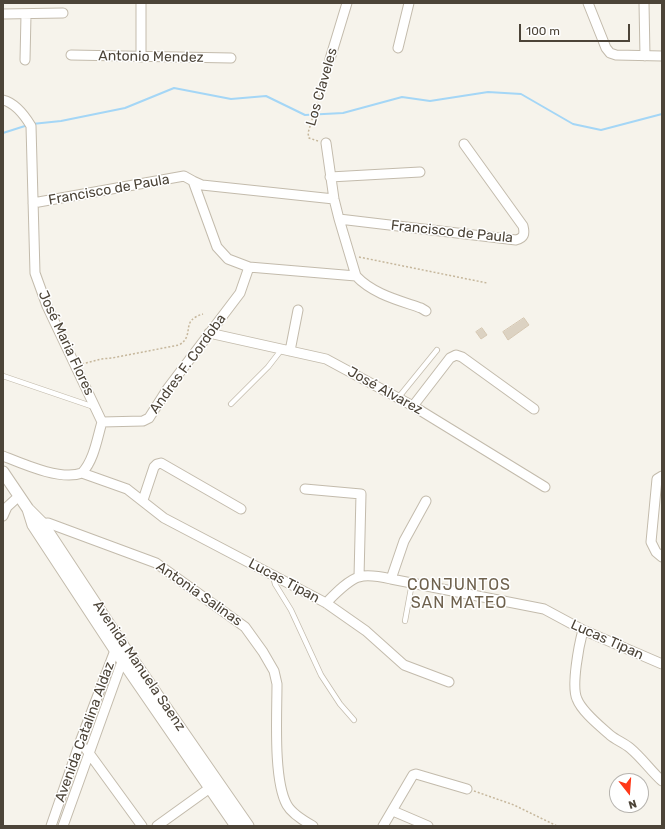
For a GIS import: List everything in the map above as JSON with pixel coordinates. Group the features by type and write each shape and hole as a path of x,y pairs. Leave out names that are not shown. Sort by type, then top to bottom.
{"street":[{"path":"141,3 141,57"},
{"name":"Los Claveles","path":"330,58 347,3"},
{"path":"398,48 409,3"},
{"path":"588,3 606,48 610,53 616,55 662,56"},
{"path":"644,3 645,56"},
{"path":"3,14 26,15 63,13"},
{"path":"25,60 26,15"},
{"name":"Antonio Mendez","path":"71,55 231,58"},
{"name":"José Maria Flores","path":"3,100 7,101 24,116 31,126 35,273 47,306 102,422"},
{"name":"Los Claveles","path":"326,143 334,199 356,276"},
{"name":"Francisco de Paula","path":"339,220 516,240 521,239 524,236 523,226 464,144"},
{"path":"330,177 420,172"},
{"name":"Francisco de Paula","path":"33,203 184,176 193,181"},
{"path":"193,181 202,185 334,199"},
{"path":"193,181 217,247 228,259 249,267 356,276 363,283 377,292 426,311"},
{"name":"Andres F. Cordoba","path":"102,422 147,420 168,388 240,293 249,267"},
{"path":"286,350 298,310"},
{"name":"José Alvarez","path":"209,333 326,359 413,406 545,487"},
{"path":"413,406 450,358 456,355 462,357 534,409"},
{"path":"82,473 86,469 94,450 102,422"},
{"name":"Lucas Tipan","path":"3,456 47,472 76,475 82,473 127,489 143,500 164,518 326,603 343,586 359,577 375,576 544,609 583,630 662,664"},
{"path":"143,500 154,467 157,464 162,463 241,510"},
{"name":"Avenida Manuela Saenz","path":"3,472 38,524 120,638 124,655 214,785 248,826"},
{"path":"662,476 657,479 651,542 656,552 662,557"},
{"path":"305,489 361,494 359,577"},
{"path":"3,516 7,507 19,496"},
{"path":"391,579 404,541 426,501"},
{"name":"Antonia Salinas","path":"38,524 48,523 156,563 245,627 263,652 276,676 280,780 284,798 290,809 313,826"},
{"name":"Avenida Manuela Saenz","path":"38,524 115,650 124,655"},
{"path":"326,603 366,631 404,665 449,682"},
{"path":"583,630 580,640 576,675 575,690 577,699 583,709 611,736 629,747 662,781"},
{"name":"Avenida Catalina Aldaz","path":"51,826 80,742 120,638"},
{"name":"Avenida Catalina Aldaz","path":"63,826 124,655"},
{"path":"80,742 89,752 142,826"},
{"path":"383,826 413,775 416,774 467,789"},
{"path":"157,826 214,785"},
{"name":"Avenida Manuela Saenz","path":"214,785 236,826"},
{"path":"392,811 428,826"}],"lane":[{"path":"231,404 286,350"},
{"path":"398,398 437,350"},
{"path":"3,376 96,408"},
{"path":"272,575 275,584 291,610 321,675 340,704 354,720"},
{"path":"404,621 412,583"}],"path":[{"name":"Los Claveles","path":"326,143 309,138 310,129 330,58"},
{"path":"351,256 487,283"},
{"path":"76,367 101,359 179,345 184,342 187,337 188,323 191,319 203,314"},
{"path":"467,789 514,805 557,826"}],"building":[{"path":"524,318 529,325 508,340 503,332"},
{"path":"482,328 487,335 481,339 476,332"}],"waterway":[{"path":"32,124 61,121 125,108 174,88 231,99 266,96 305,115 343,113 402,97 430,101 488,92 521,94 573,124 601,130 662,114"},
{"path":"3,133 28,125"}],"district":[{"name":"CONJUNTOS SAN MATEO","path":"459,594"}]}
